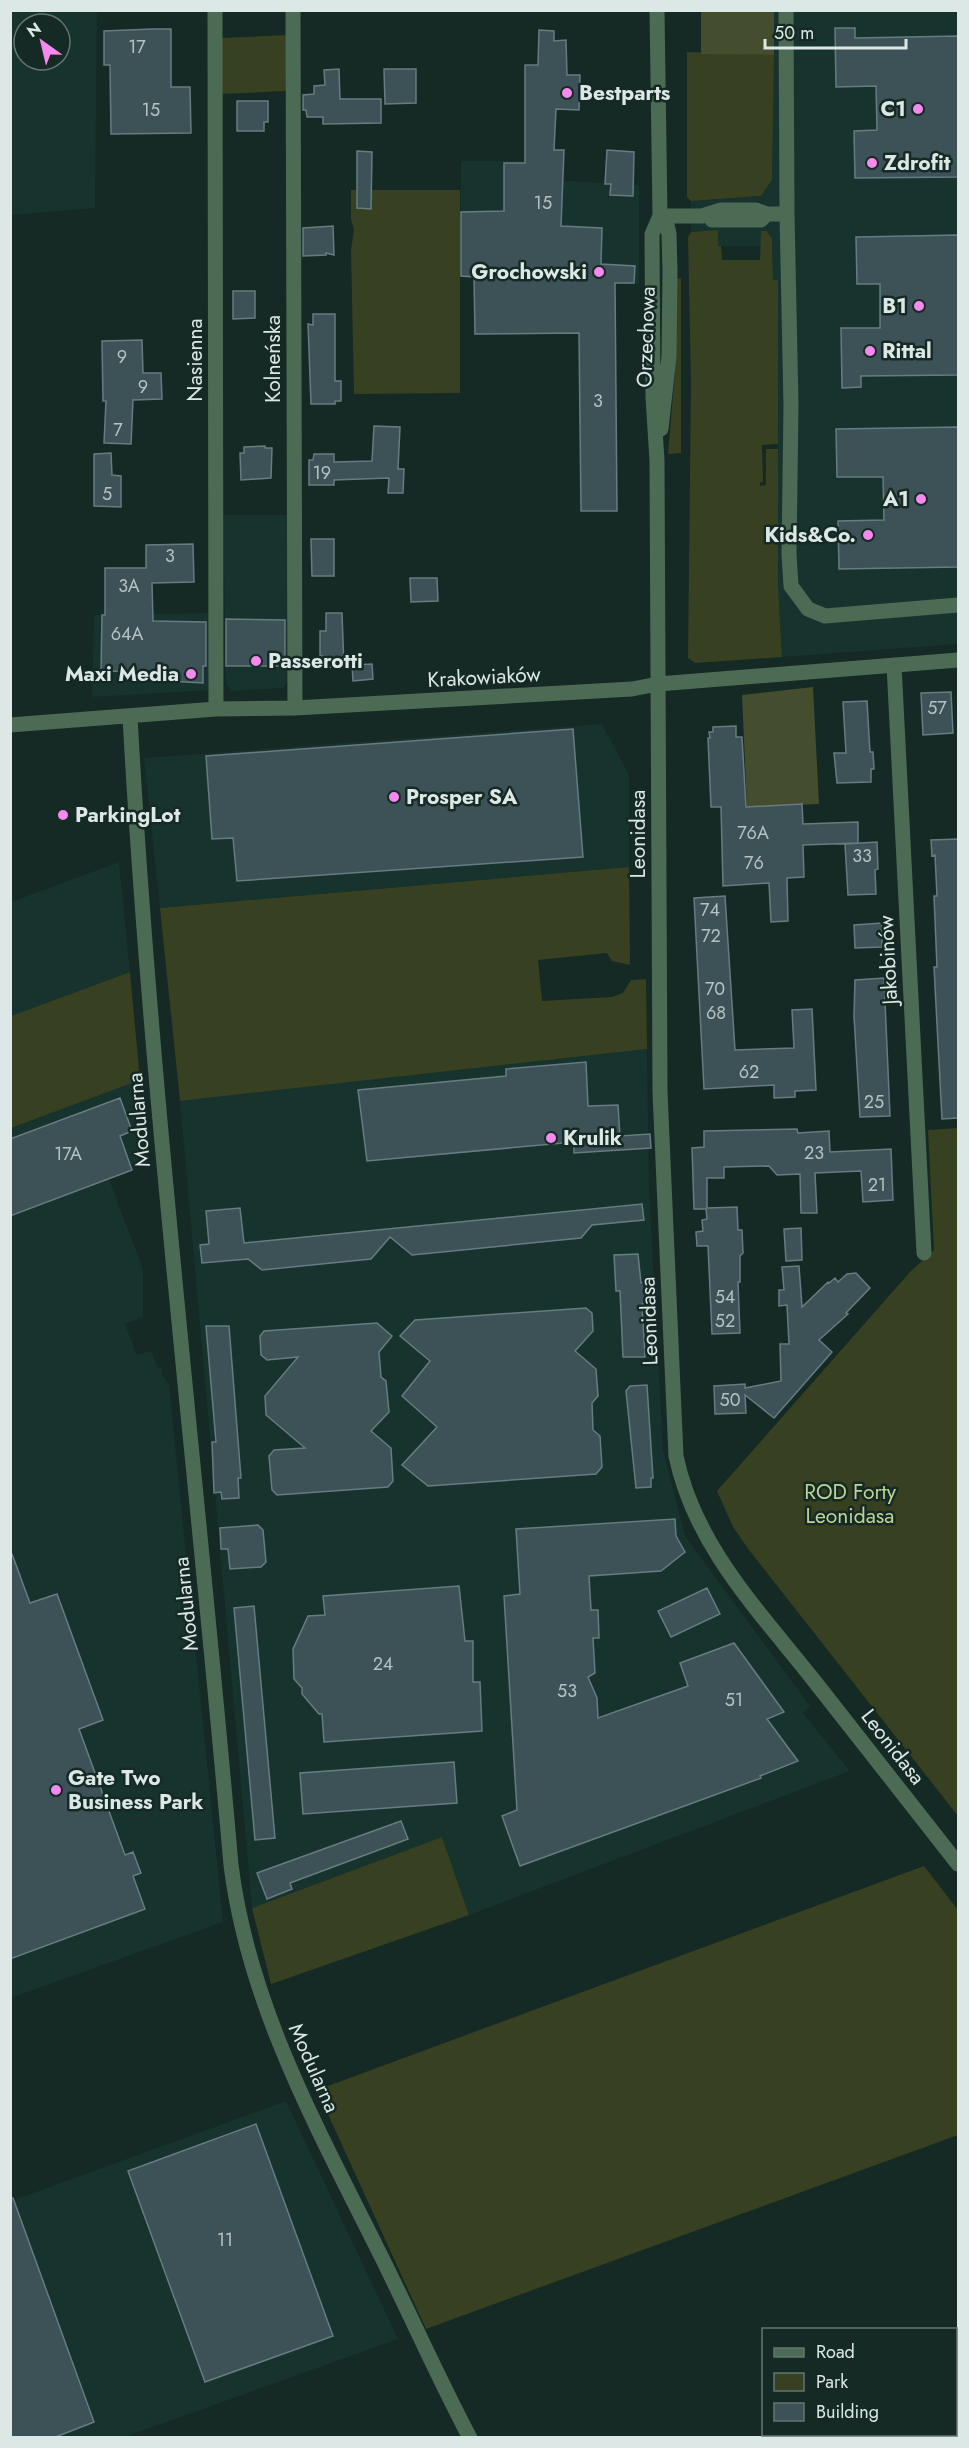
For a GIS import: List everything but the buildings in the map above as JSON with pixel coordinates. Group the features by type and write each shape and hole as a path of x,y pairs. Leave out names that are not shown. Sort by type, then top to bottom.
{"street":[{"name":"Nasienna","path":"215,10 216,709"},
{"name":"Kolneńska","path":"293,10 295,708"},
{"name":"Orzechowa","path":"657,10 660,216 667,225 669,234 670,343 657,461 658,684"},
{"path":"786,10 791,586 808,609 825,616 958,605"},
{"path":"660,216 702,216 721,210 756,210 767,214 788,214"},
{"name":"Krakowiaków","path":"10,725 216,709 295,708 632,689 658,684 958,660"},
{"name":"Jakobinów","path":"894,665 924,1253"},
{"name":"Leonidasa","path":"658,684 660,1092 674,1436 679,1470 690,1504 714,1550 958,1864"},
{"name":"Modularna","path":"130,717 140,892 164,1155 231,1865 242,1931 259,1990 293,2075 470,2438"}],"shaded area":[{"path":"11,10 97,11 95,208 11,215"},
{"path":"701,11 774,11 774,55 701,54"},
{"path":"774,11 958,11 958,644 782,657 778,587 778,281 773,280 773,246 761,231 761,246 718,246 718,231 691,232 691,201 761,196 772,180"},
{"path":"461,161 526,161 535,179 639,185 639,284 461,276"},
{"path":"223,515 288,515 289,680 283,688 232,691 226,684"},
{"path":"212,613 213,690 92,697 94,615"},
{"path":"813,687 819,804 747,807 742,695"},
{"name":"Prosper SA","path":"602,724 629,775 629,867 160,908 144,758"},
{"path":"119,862 130,972 11,1016 11,902"},
{"path":"647,1049 649,1187 663,1450 685,1536 810,1706 803,1713 850,1771 469,1915 442,1837 252,1908 180,1101"},
{"path":"140,1080 148,1165 109,1179 143,1269 143,1317 125,1324 137,1355 151,1351 169,1385 223,1922 11,1998 11,1128"},
{"path":"286,2101 398,2339 125,2437 11,2438 11,2201"}],"green space":[{"path":"286,35 286,91 221,94 221,38"},
{"path":"687,52 774,55 772,180 761,196 691,201 687,197"},
{"path":"351,190 460,190 460,393 354,394 351,250 354,230 351,219"},
{"path":"718,230 718,246 721,246 722,260 760,260 761,231 766,231 772,238 773,280 778,280 778,444 762,445 763,482 760,482 760,486 766,485 766,449 778,449 778,587 782,657 695,663 688,658 691,382 688,237 691,232"},
{"path":"681,278 681,453 668,454 675,371 677,279"},
{"path":"629,867 630,965 612,961 607,953 538,960 542,1001 612,997 623,993 631,980 646,979 647,1049 180,1101 160,908"},
{"path":"130,972 140,1080 11,1128 11,1016"},
{"name":"ROD Forty Leonidasa","path":"958,1128 958,1816 749,1550 733,1527 717,1491 910,1272 934,1250 928,1130"},
{"path":"442,1837 469,1915 271,1984 252,1908"},
{"path":"924,1866 958,1910 958,2135 426,2329 317,2090"}],"place":[{"name":"Bestparts","path":"567,93"},
{"name":"C1","path":"918,109"},
{"name":"Zdrofit","path":"872,163"},
{"name":"Grochowski","path":"599,272"},
{"name":"B1","path":"919,306"},
{"name":"Rittal","path":"870,351"},
{"name":"A1","path":"921,499"},
{"name":"Kids&Co.","path":"868,535"},
{"name":"Passerotti","path":"256,661"},
{"name":"Maxi Media","path":"191,674"},
{"name":"Prosper SA","path":"394,797"},
{"name":"ParkingLot","path":"63,815"},
{"name":"Krulik","path":"551,1138"},
{"name":"Gate Two Business Park","path":"56,1790"}]}
